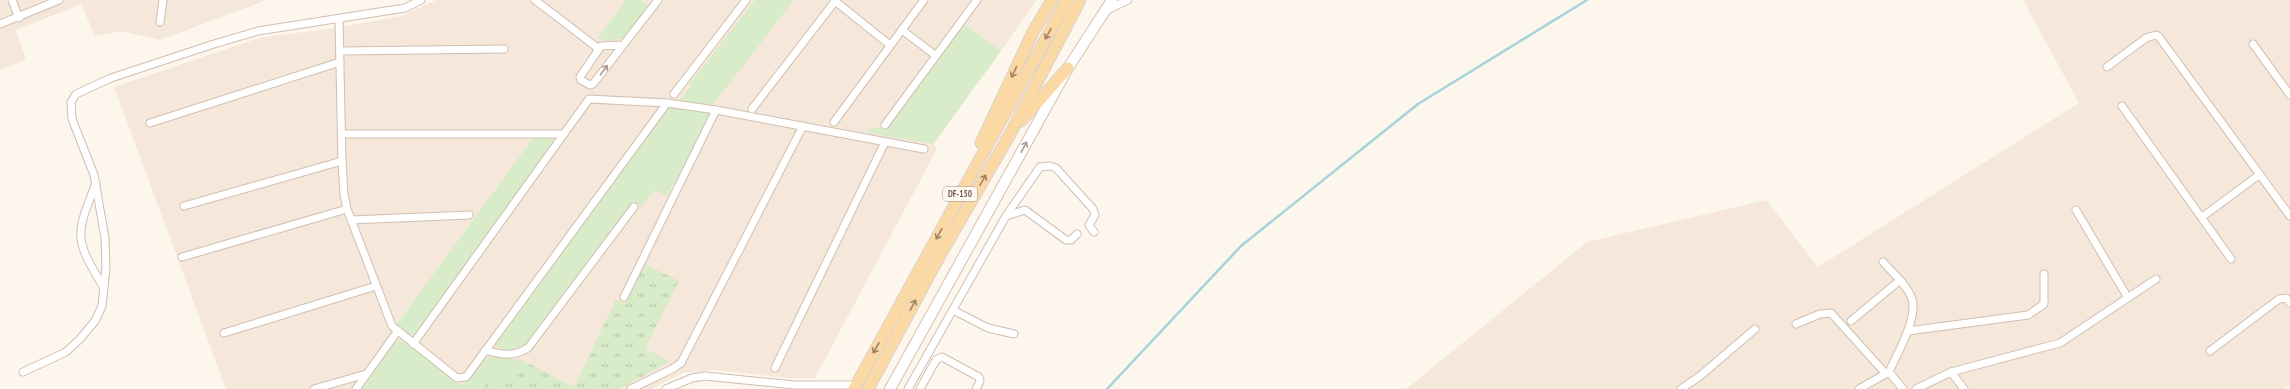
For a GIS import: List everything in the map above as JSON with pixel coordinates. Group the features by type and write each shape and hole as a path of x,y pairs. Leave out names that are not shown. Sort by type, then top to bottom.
{"main road":[{"path":"949,215 1032,32 1052,0"},
{"name":"DF-150","path":"855,387 1067,0"},
{"name":"DF-150","path":"868,389 939,257 1009,136 1080,0"},
{"path":"1009,136 1068,68"}],"street":[{"path":"12,0 19,18"},
{"path":"0,24 19,18 59,0"},
{"path":"160,22 163,0"},
{"path":"23,372 58,357 80,339 100,313 104,288 105,238 96,183 70,111 71,102 82,90 202,48 251,34 405,8 421,0"},
{"path":"535,0 599,49"},
{"path":"674,94 746,0"},
{"path":"834,122 924,0"},
{"path":"885,125 935,55 977,0"},
{"path":"890,389 1068,68 1112,0"},
{"path":"1105,11 1128,0"},
{"path":"623,45 604,45 599,49 580,77 582,82 590,85 593,84 623,45 654,1"},
{"path":"752,108 835,1 890,45"},
{"path":"339,20 341,51 342,161 344,194 347,209 392,326 397,332 457,378 461,379 466,377 667,103"},
{"path":"902,30 935,55"},
{"path":"2107,67 2146,38 2156,35 2159,37 2290,216"},
{"path":"2253,44 2290,95"},
{"path":"341,51 504,49"},
{"path":"150,123 340,62"},
{"path":"413,344 589,99 667,103 716,110 924,149"},
{"path":"2122,106 2231,259"},
{"path":"624,297 716,110"},
{"path":"631,389 681,363 803,126"},
{"path":"342,134 563,134"},
{"path":"775,368 885,142"},
{"path":"184,206 342,161"},
{"path":"908,389 1006,216 1034,172 1040,167 1050,166 1056,168 1094,208 1095,215 1089,225 1094,232"},
{"path":"2202,218 2260,175"},
{"path":"96,183 80,224 80,234 86,258 104,288"},
{"path":"485,350 509,356 528,348 634,207"},
{"path":"182,258 347,209"},
{"path":"1006,216 1026,210 1066,240 1071,240 1077,234"},
{"path":"2076,210 2128,298"},
{"path":"351,220 469,216"},
{"path":"1859,389 1887,373 1908,331 1913,307 1912,298 1883,262"},
{"path":"1908,331 2028,315 2044,304 2044,274"},
{"path":"1916,389 1951,372 2060,343 2156,278"},
{"path":"1851,320 1899,281"},
{"path":"224,333 376,286"},
{"path":"2210,351 2279,299 2286,298 2290,303"},
{"path":"953,310 988,328 1014,334"},
{"path":"1796,324 1820,314 1831,313 1903,389"},
{"path":"1681,389 1700,376 1755,329"},
{"path":"356,389 397,332"},
{"path":"914,379 921,386 936,360 942,357 979,377 980,381 976,389"},
{"path":"1951,372 1964,389"},
{"path":"314,389 367,374"},
{"path":"666,389 692,378 705,376 794,385 855,387"}],"shaded area":[{"path":"0,0 267,0 160,40 121,31 94,36 82,4 16,30 26,60 0,70"},
{"path":"436,0 1037,0 934,144 937,149 815,378 785,378 715,370 683,373 651,389 226,389 114,87 259,38 340,27 402,16"},
{"path":"2023,0 2290,0 2290,385 2285,389 1406,389 1587,242 1766,200 1818,267 2079,103"}],"green space":[{"path":"626,0 641,0 648,6 624,38 608,41 597,39"},
{"path":"755,0 794,0 712,106 679,101 690,87 691,82"},
{"path":"965,24 1001,51 933,144 866,133 871,127 888,129"},
{"path":"670,107 710,112 711,114 667,196 655,190 641,207 633,203 524,346 520,349 510,351 496,346 494,341"},
{"path":"552,136 555,141 417,332 412,335 405,333 397,324 533,138"},
{"path":"645,264 679,281 645,348 669,362 619,389 479,389 522,360 574,387 616,299 625,304"},
{"path":"401,340 462,385 478,364 487,358 492,356 522,360 479,389 362,389 395,342"}],"waterway":[{"path":"1107,389 1241,246 1418,104 1587,0"}]}
